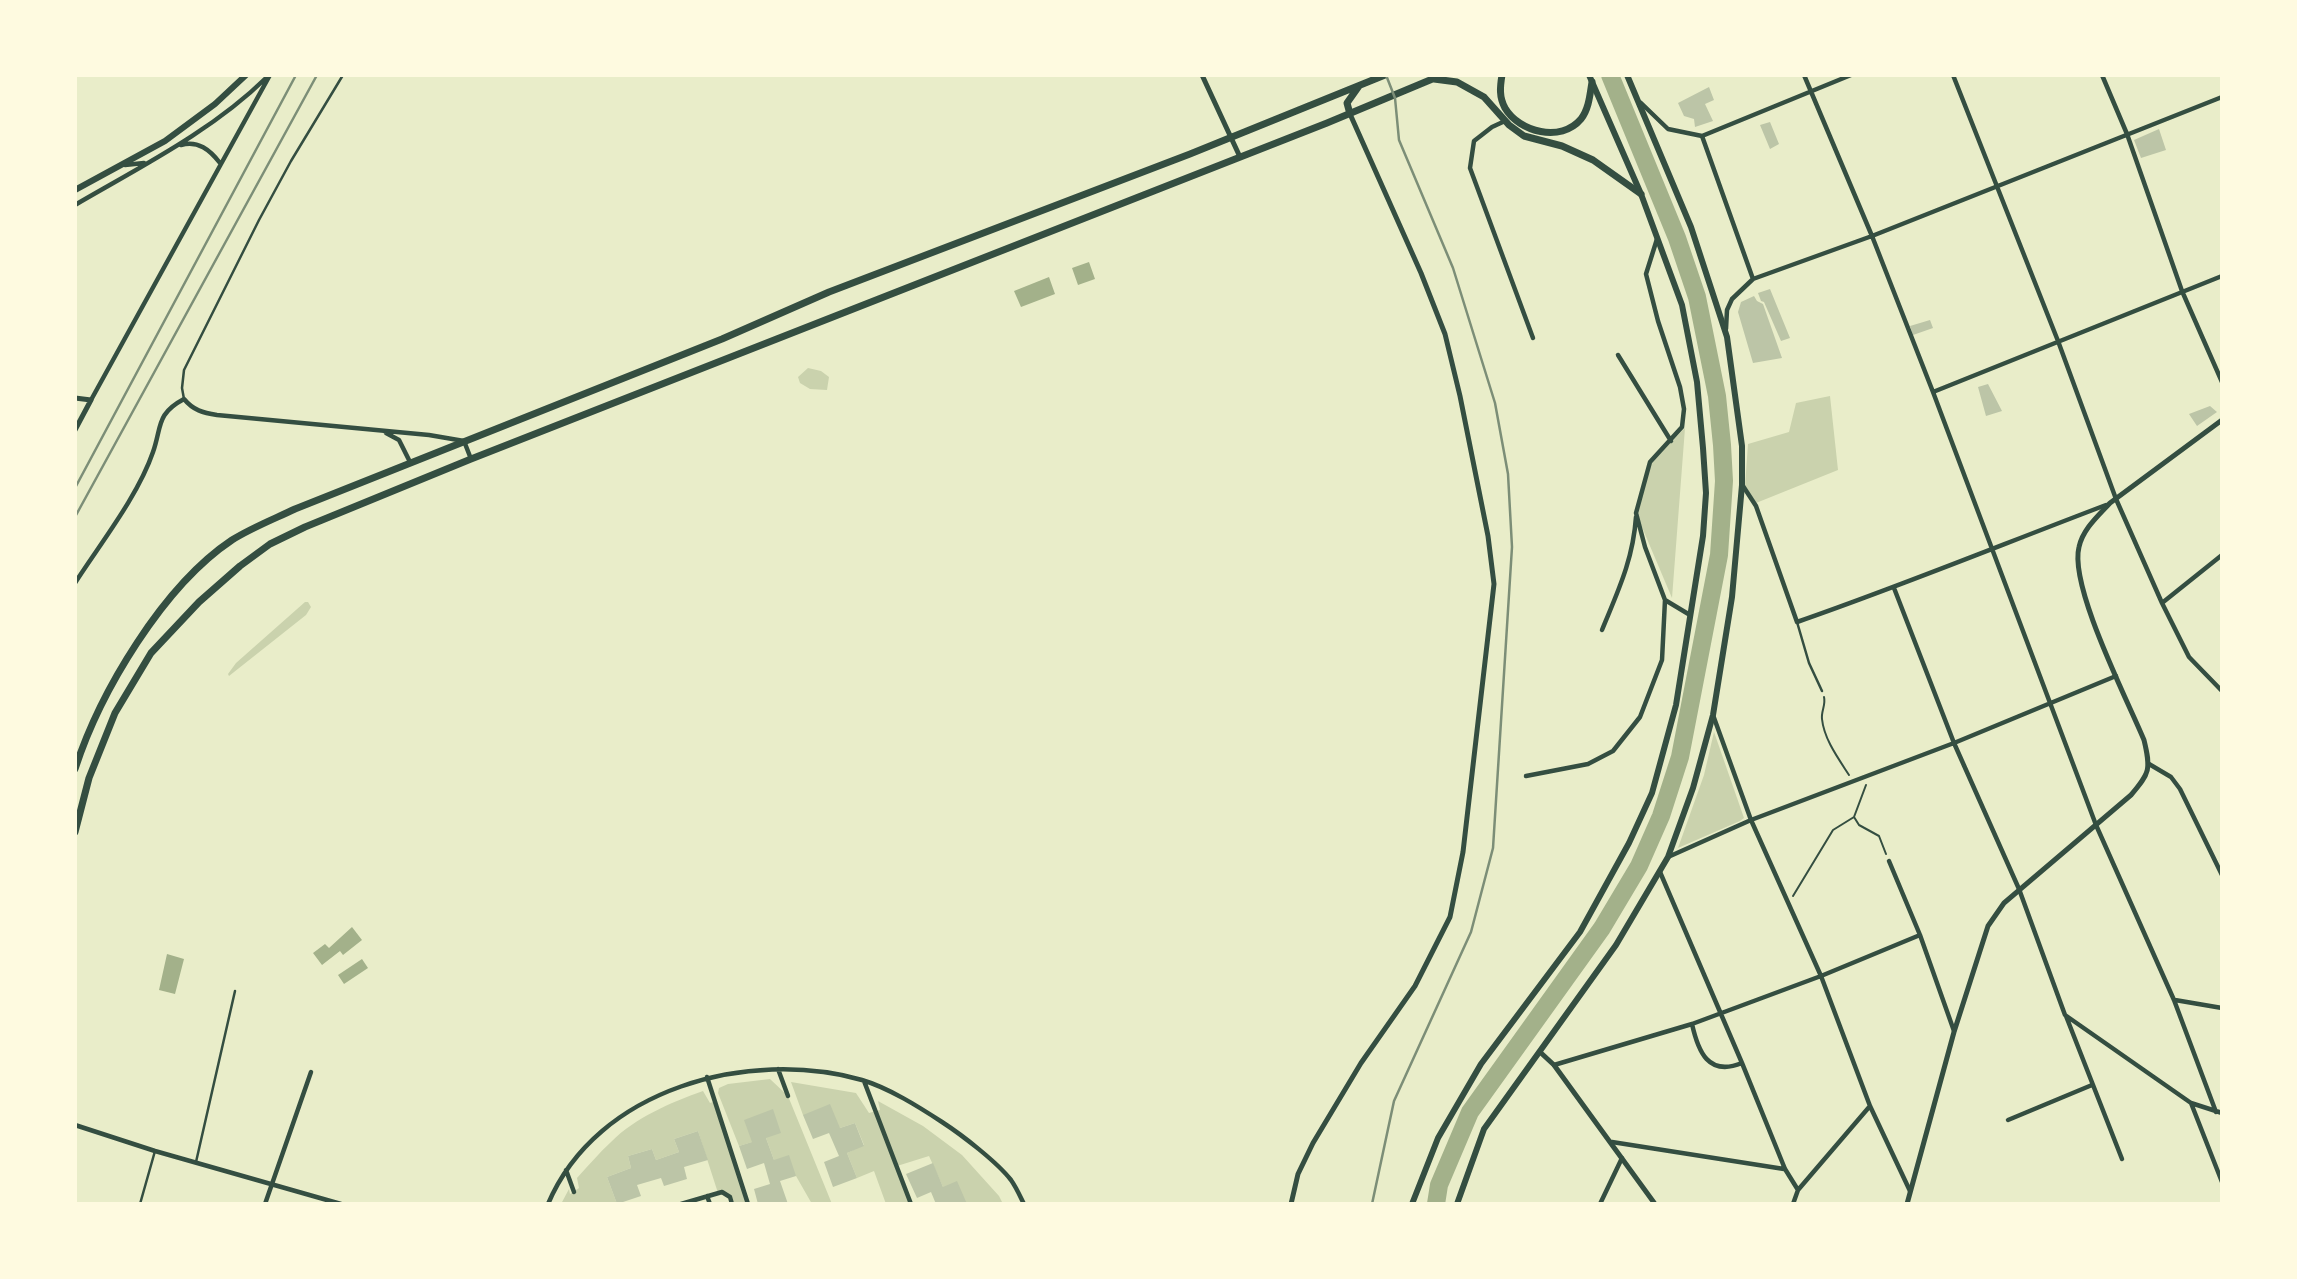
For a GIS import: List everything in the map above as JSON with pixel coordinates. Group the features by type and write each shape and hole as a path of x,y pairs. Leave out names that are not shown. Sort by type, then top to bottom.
{"main road":[{"path":"75,190 165,141 215,104 246,75"},
{"path":"75,769 79,743 136,644 177,591 232,540 295,509 722,339 829,292 1385,75"},
{"path":"75,832 89,778 115,713 151,653 199,602 270,544 471,459 1363,109 1442,75"},
{"path":"1502,75 1500,92 1504,107 1516,121 1549,134 1580,120 1587,107 1591,79"},
{"path":"1457,1204 1484,1129 1616,945 1668,857 1693,788 1713,715 1732,597 1742,485 1742,446 1727,337 1691,227 1627,75"},
{"path":"1412,1204 1438,1138 1481,1064 1580,932 1629,843 1655,780 1676,705 1703,536 1706,493 1703,448 1691,345 1682,305 1658,236 1591,79"},
{"path":"1430,80 1457,82 1484,97 1505,121 1524,135 1562,146 1593,160 1641,194"},
{"path":"1350,114 1348,103 1361,85"}],"street":[{"path":"75,205 173,148 244,100 270,75"},
{"path":"75,430 79,415 92,400 270,75"},
{"path":"1202,75 1240,157"},
{"path":"1804,75 1872,236 1933,392 2096,825 2174,1000 2219,1112"},
{"path":"1635,96 1668,129 1702,136 1851,75"},
{"path":"1953,75 2058,341 2116,499 2189,657 2222,691"},
{"path":"2102,75 2127,134 2182,291 2222,382"},
{"path":"1727,337 1727,310 1732,299 1753,279 1872,236 2222,97"},
{"path":"1291,1204 1298,1174 1312,1143 1361,1063 1415,986 1450,917 1471,789 1494,584 1488,536 1445,334 1421,273 1350,114"},
{"path":"1505,121 1474,141 1469,168 1533,338"},
{"path":"1702,136 1753,279"},
{"path":"173,148 186,144 200,145 212,152 220,164"},
{"path":"120,165 148,163"},
{"path":"1602,630 1629,564 1636,513 1650,462 1682,427 1684,409 1680,387 1646,274 1658,236"},
{"path":"1933,392 2222,276"},
{"path":"1618,355 1671,441"},
{"path":"75,398 92,400"},
{"path":"75,583 136,487 153,454 164,413 184,399 190,406 210,414 464,441 471,459"},
{"path":"1907,1204 1954,1032 1988,926 2004,903 2019,889 2131,796 2143,781 2150,764 2144,740 2082,593 2077,562 2083,535 2110,503 2222,420"},
{"path":"383,431 399,440 410,462"},
{"path":"1742,485 1756,506 1797,622 1894,588 2110,503"},
{"path":"1526,776 1588,764 1613,751 1640,718 1662,660 1665,600 1636,513"},
{"path":"2162,603 2222,555"},
{"path":"1894,588 1954,743 2019,889 2122,1159"},
{"path":"1665,600 1690,615"},
{"path":"1668,857 1751,820 1954,743 2117,676"},
{"path":"1713,715 1751,820 1821,976 1870,1106 1910,1192"},
{"path":"2150,764 2171,777 2180,789 2222,875"},
{"path":"1889,862 1920,935 1954,1032"},
{"path":"1660,871 1784,1169 1798,1190"},
{"path":"1554,1065 1692,1024 1821,976 1920,935"},
{"path":"2174,1000 2222,1008"},
{"path":"2066,1015 2191,1103 2219,1112"},
{"path":"1692,1024 1702,1054 1713,1065 1734,1066 1742,1063"},
{"path":"1540,1052 1554,1065 1655,1204"},
{"path":"778,1069 789,1096"},
{"path":"548,1204 566,1170 603,1129 645,1101 707,1077 778,1069 864,1080 919,1107 964,1136 1011,1180 1024,1204"},
{"path":"265,1204 311,1072"},
{"path":"707,1077 748,1204"},
{"path":"864,1080 911,1204"},
{"path":"2008,1120 2092,1086"},
{"path":"2191,1103 2222,1182"},
{"path":"1793,1204 1798,1190 1870,1106"},
{"path":"75,1125 155,1151 341,1204"},
{"path":"1612,1142 1784,1169"},
{"path":"1600,1204 1622,1158"},
{"path":"566,1170 574,1192"},
{"path":"681,1204 722,1192 730,1197 732,1204"},
{"path":"707,1196 710,1204"}],"lane":[{"path":"184,399 184,370 259,220 343,75"},
{"path":"1797,622 1809,663 1822,691"},
{"path":"196,1162 235,991"},
{"path":"140,1204 155,1151"}],"path":[{"path":"1822,691 1826,701 1821,717 1826,734 1833,750 1854,781"},
{"path":"1788,902 1833,830 1854,817 1866,786 1866,777"},
{"path":"1854,817 1859,825 1879,836 1889,862"}],"shaded area":[{"path":"1089,262 1095,279 1078,285 1072,268"},
{"path":"1049,277 1055,294 1021,307 1014,291"},
{"path":"808,368 821,371 829,377 827,390 810,389 800,383 798,377"},
{"path":"1830,396 1838,470 1756,503 1745,486 1748,444 1789,432 1796,403"},
{"path":"1685,428 1672,598 1636,513 1650,462"},
{"path":"305,602 311,607 306,615 229,676 236,663"},
{"path":"1714,732 1744,818 1678,848 1704,775"},
{"path":"352,927 362,940 343,955 340,951 322,965 313,953 325,944 329,948"},
{"path":"167,954 184,959 175,994 159,990"},
{"path":"362,959 368,968 344,984 338,975"},
{"path":"770,1079 788,1096 832,1204 812,1204 796,1176 774,1160 766,1138 739,1146 718,1093 719,1088 728,1084"},
{"path":"791,1082 856,1093 869,1113 880,1110 878,1101 923,1126 962,1155 1003,1204 967,1204 943,1187 929,1156 897,1166 911,1204 886,1204 874,1171 857,1178 847,1153 864,1145 855,1123 840,1128 803,1115"},
{"path":"703,1091 710,1103 716,1101 748,1204 732,1204 730,1197 718,1193 698,1131 674,1139 679,1152 656,1160 652,1149 628,1156 631,1168 607,1177 617,1204 561,1204 569,1189 570,1194 579,1188 577,1178 631,1125"}],"building":[{"path":"1709,87 1714,100 1705,104 1713,121 1695,127 1694,119 1684,116 1678,103"},
{"path":"1770,122 1779,144 1770,149 1760,125"},
{"path":"2159,129 2166,150 2141,158 2134,140"},
{"path":"1770,289 1790,338 1781,341 1758,293"},
{"path":"1754,296 1763,304 1782,358 1753,363 1738,312 1741,302"},
{"path":"1930,320 1933,328 1913,335 1910,326"},
{"path":"1988,384 2002,411 1986,416 1978,387"},
{"path":"2210,406 2217,412 2197,426 2189,414"},
{"path":"830,1104 840,1128 855,1123 864,1146 847,1153 857,1178 833,1187 824,1162 839,1156 829,1133 813,1139 803,1115"},
{"path":"773,1109 781,1133 766,1138 774,1160 789,1155 796,1176 780,1181 788,1204 758,1204 754,1189 770,1184 764,1163 747,1169 739,1146 752,1142 744,1120"},
{"path":"698,1131 708,1160 684,1167 687,1179 664,1186 661,1178 637,1185 641,1196 617,1204 607,1177 631,1168 628,1156 652,1149 656,1160 679,1152 674,1139"},
{"path":"933,1163 943,1187 957,1181 967,1204 936,1204 931,1192 917,1198 906,1174"}],"waterway":[{"path":"1436,1204 1439,1185 1470,1112 1602,928 1639,866 1661,816 1680,757 1719,555 1724,481 1722,445 1717,396 1697,297 1677,238 1610,75"}],"railway":[{"path":"75,488 296,75"},
{"path":"75,517 317,75"},
{"path":"1372,1204 1394,1101 1471,932 1493,848 1512,547 1508,474 1495,403 1453,268 1399,140 1395,98 1386,75"}]}
